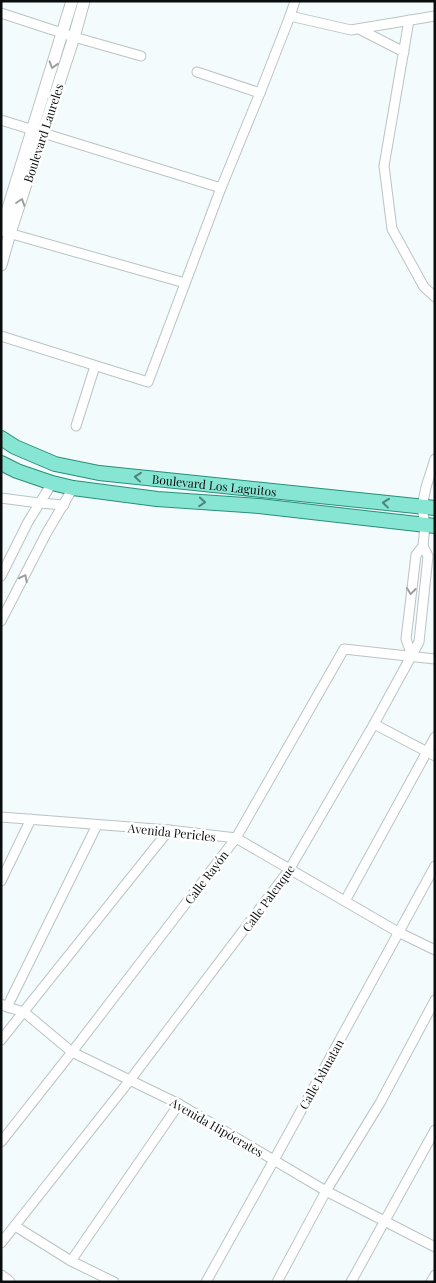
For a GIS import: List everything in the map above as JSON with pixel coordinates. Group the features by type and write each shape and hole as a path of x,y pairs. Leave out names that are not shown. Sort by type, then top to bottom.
{"main road":[{"name":"Boulevard Los Laguitos","path":"1,438 15,447 55,464 100,473 429,507"},
{"name":"Boulevard Los Laguitos","path":"1,463 17,471 73,488 157,499 260,506 430,525"}],"street":[{"path":"38,132 72,1"},
{"name":"Boulevard Laureles","path":"1,265 4,231 38,132 74,37 84,1"},
{"path":"1,336 148,382 221,188 295,1"},
{"path":"1,13 74,37 141,56"},
{"path":"290,16 351,30 361,30 435,16"},
{"path":"409,20 384,166 392,229 424,287 435,297"},
{"path":"361,30 404,52"},
{"path":"197,72 260,93"},
{"path":"1,120 221,188"},
{"path":"4,231 185,284"},
{"path":"76,426 95,366"},
{"path":"435,459 426,487 430,525 423,546 416,555 406,639 412,656 435,659"},
{"path":"1,576 5,559 52,483"},
{"path":"1,621 46,534 73,488"},
{"path":"1,498 64,505"},
{"name":"Calle Palenque","path":"1,1243 130,1080 289,870 374,724 419,642 428,556 423,546"},
{"name":"Calle Rayón","path":"1,1142 236,838 344,649 412,656"},
{"path":"374,724 431,754"},
{"path":"345,901 431,754 435,737"},
{"name":"Avenida Pericles","path":"1,817 169,830 236,838 398,932 435,950"},
{"path":"1,881 31,819"},
{"path":"4,1006 16,988 97,825"},
{"path":"1,1040 169,830"},
{"name":"Calle Ixhuatan","path":"206,1282 435,866"},
{"path":"277,1282 326,1191 380,1103 435,1000"},
{"name":"Avenida Hipócrates","path":"4,1006 24,1012 72,1052 179,1104 326,1191 435,1247"},
{"path":"71,1261 179,1104"},
{"path":"351,1282 435,1130"},
{"path":"15,1226 71,1261 114,1282"},
{"path":"431,1282 435,1275"},
{"path":"1,1276 9,1282"}]}
